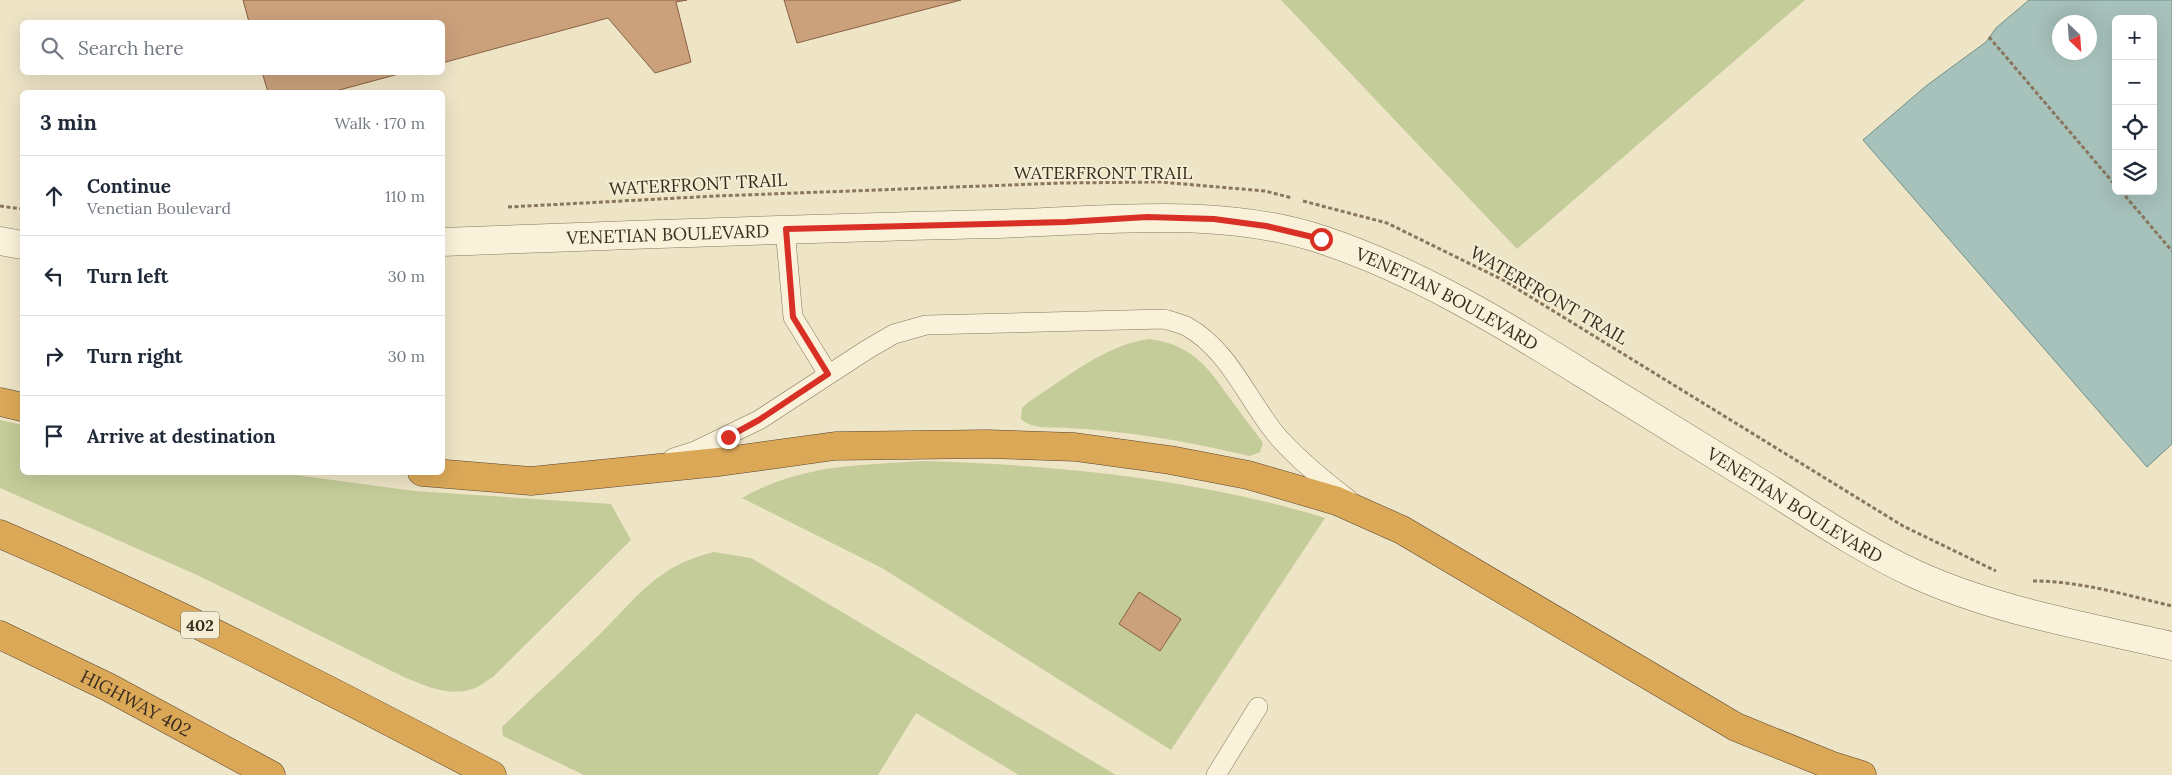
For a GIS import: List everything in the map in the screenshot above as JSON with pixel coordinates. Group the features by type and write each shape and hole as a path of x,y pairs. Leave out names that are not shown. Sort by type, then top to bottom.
{"highway":[{"path":"0,402 20,407"},
{"path":"445,474 531,481 719,462 835,446 987,444 1075,447 1170,460 1248,475 1337,501 1402,530 1736,728 1830,765 1862,775"},
{"name":"402","path":"0,534 94,574 236,642 492,775"},
{"name":"HIGHWAY 402","path":"0,635 108,687 271,775"},
{"path":"0,656 108,687"}],"street":[{"name":"VENETIAN BOULEVARD","path":"445,242 786,229 1066,222 1147,217 1266,226 1321,239 1408,275 1501,323 1817,519 1915,574 1984,600 2172,646"},
{"path":"0,241 20,245"}],"lane":[{"path":"786,229 793,317 828,374"},
{"path":"628,470 695,451 728,437 759,420 828,374 894,334 926,325 1164,319 1185,326 1205,340 1226,362 1278,437 1313,472 1369,515"},
{"path":"1216,775 1258,707"}],"path":[{"path":"1989,38 2112,181"},
{"name":"WATERFRONT TRAIL","path":"501,207 716,196 1063,183 1160,182 1265,191 1387,223 1504,280 1903,526 1999,572"},
{"path":"2124,195 2172,251"},
{"path":"0,206 20,209"},
{"path":"2032,581 2052,581 2091,587 2172,606"}],"green space":[{"path":"1281,0 1805,0 1517,249"},
{"path":"1149,339 1179,347 1191,354 1210,372 1263,443 1260,452 1250,456 1137,434 1037,426 1026,423 1021,419 1022,408 1027,403 1085,364 1116,348 1132,342"},
{"path":"0,420 20,425 20,475 296,475 414,491 611,504 631,540 493,677 478,687 455,692 430,687 406,678 197,575 0,488"},
{"path":"922,461 1075,470 1176,483 1276,504 1325,518 1171,750 882,568 742,498 764,487 808,473 851,466"},
{"path":"714,552 751,558 1116,775 1019,775 916,713 878,775 584,775 503,736 502,727 650,584 677,565"}],"water":[{"path":"2029,0 2172,0 2172,444 2147,467 1863,140 1926,86 1986,42 1996,28"}],"building":[{"path":"243,0 687,0 676,2 691,62 655,73 608,18 445,62 445,20 248,20"},
{"path":"784,0 961,0 797,43"},
{"path":"263,75 395,75 339,90 267,90"},
{"path":"1139,592 1181,619 1160,651 1119,624"}],"route":[{"path":"728,437 759,420 828,374 793,317 786,229 1066,222 1147,217 1214,219 1266,226 1321,239"}]}
